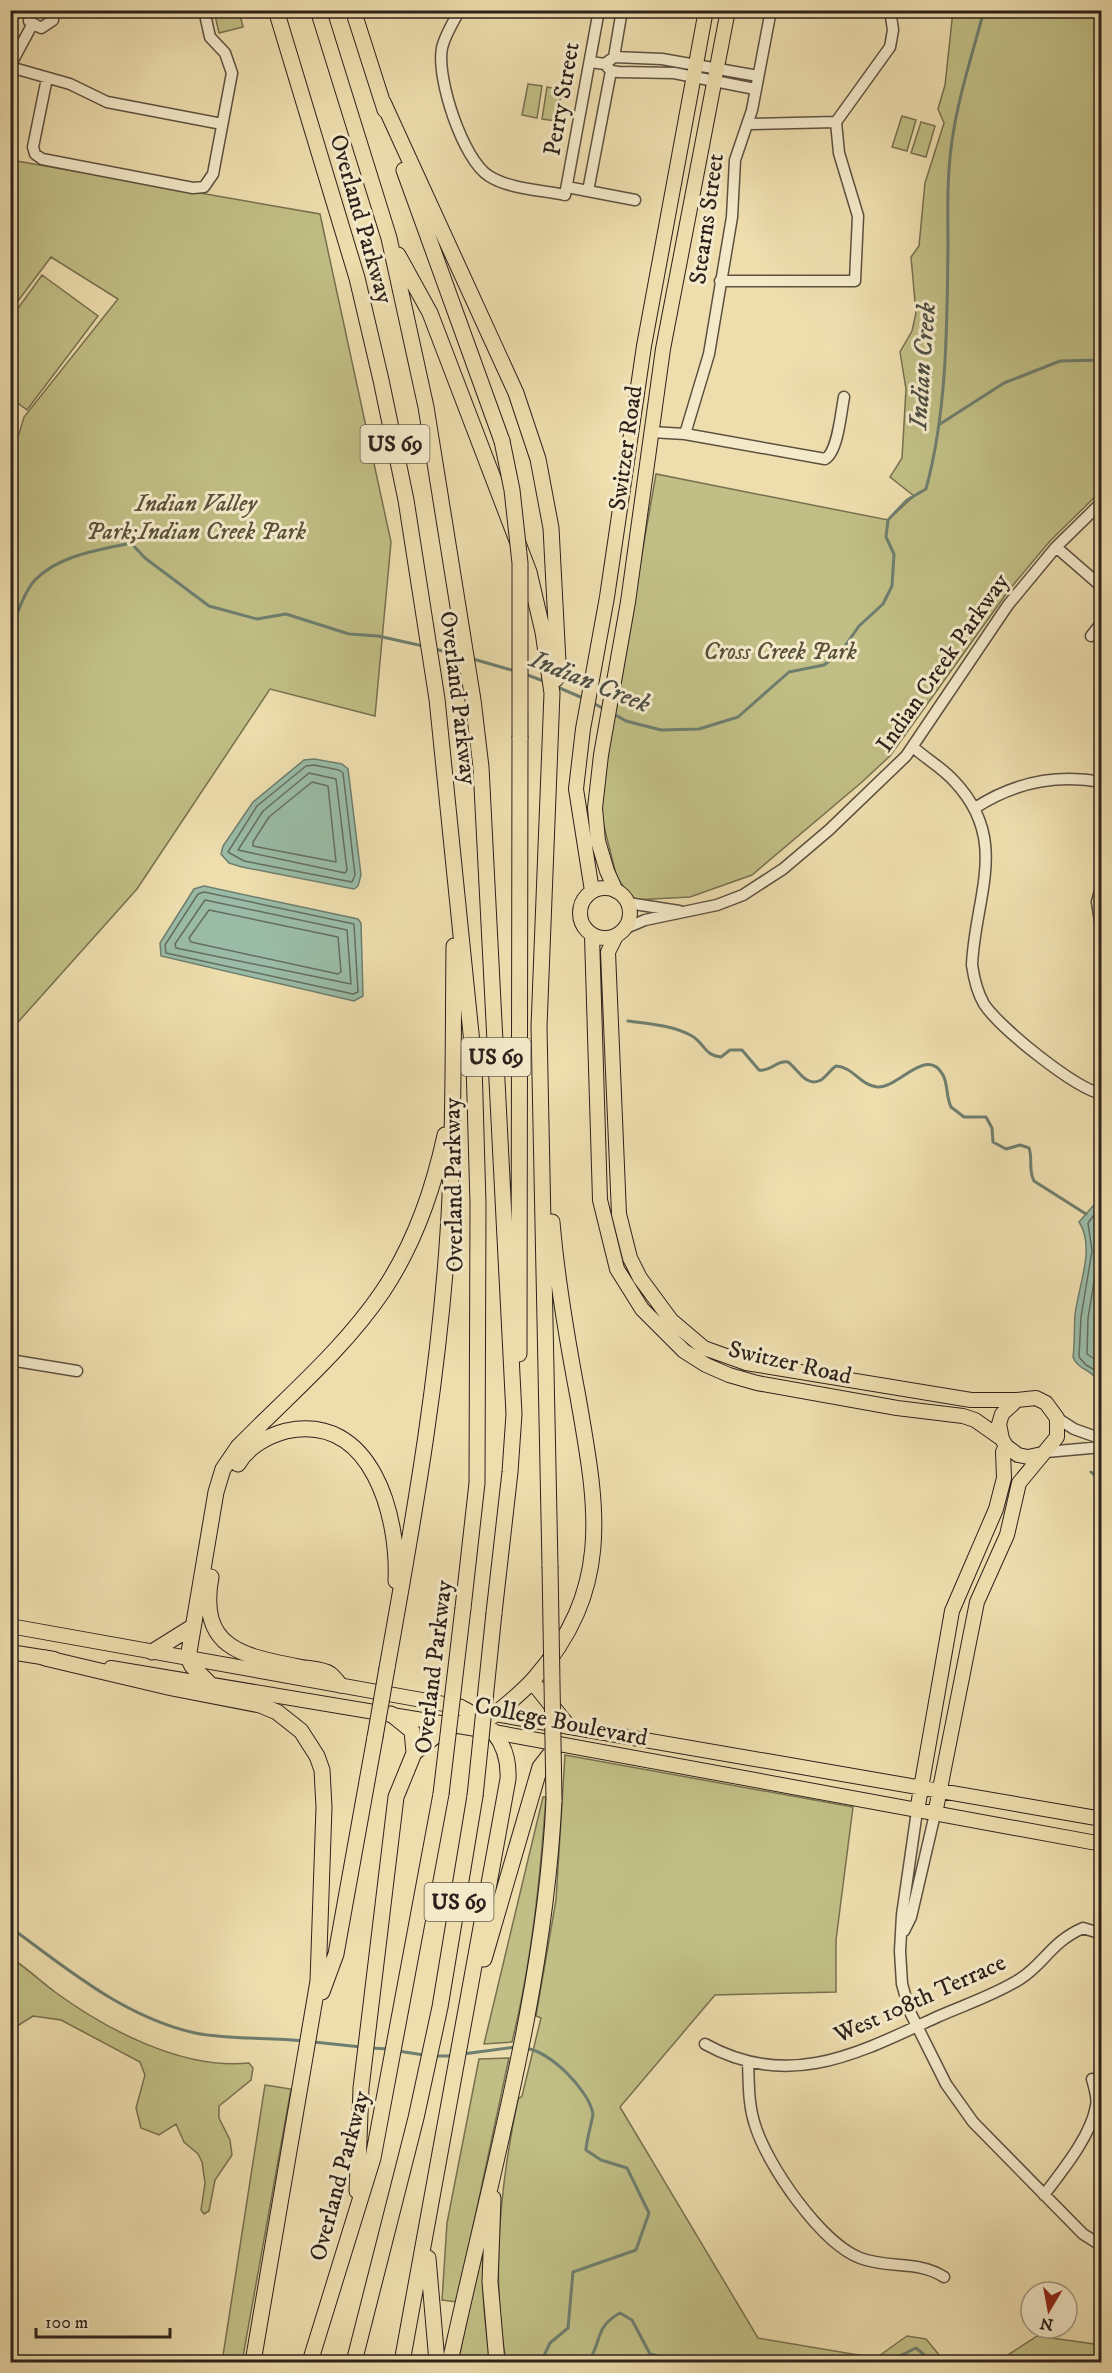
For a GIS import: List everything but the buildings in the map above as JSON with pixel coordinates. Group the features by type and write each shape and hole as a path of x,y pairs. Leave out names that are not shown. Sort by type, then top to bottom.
{"highway":[{"name":"Overland Parkway","path":"276,10 357,278 406,500 425,611 456,871 474,1063 478,1204 477,1483 441,1794 373,2158 310,2362"},
{"name":"Overland Parkway","path":"318,10 389,238 426,407 473,700 481,767 486,850 514,1414 509,1484 476,1796 440,2007 416,2118 354,2362"},
{"path":"353,10 418,208 502,441 512,490 520,563 521,1335 514,1414"},
{"path":"382,102 512,384 538,459 550,528 553,662 540,970 554,1800 545,1905 530,2001 450,2362"},
{"path":"389,238 430,313 502,497 529,572 553,662"},
{"path":"313,2016 336,1954 412,1529 436,1364 450,1197 456,871"},
{"path":"208,1682 192,1666 188,1658 216,1492 224,1469 237,1448 353,1329 392,1278 417,1229 433,1187 452,1100"},
{"path":"414,1753 434,1737 458,1725 485,1720 532,1681 559,1645 584,1596 592,1562 596,1526 592,1477 561,1303 550,1208 542,1188"},
{"path":"340,1684 329,1673 243,1655 223,1641 212,1621 208,1596 226,1494 241,1459 258,1443 280,1432 313,1430 342,1441 366,1461 385,1495 395,1534 393,1637"},
{"path":"152,1652 192,1627"},
{"path":"45,1658 172,1688 260,1705 277,1712 301,1731 317,1756 324,1785 322,1908 313,2016 253,2362"},
{"path":"532,1681 568,1726"},
{"path":"404,2362 508,1779 506,1758 485,1720 452,1704"},
{"path":"356,2212 361,2088 390,1824 396,1797 414,1753 412,1731 391,1714"},
{"path":"470,2002 540,1767 544,1758 558,1744"},
{"path":"495,2163 490,2282 498,2362"},
{"path":"427,2237 436,2362"}],"main road":[{"name":"Switzer Road","path":"706,10 642,357 595,667 583,729 576,789 592,891 581,902 579,917 586,931 592,936 600,1200 612,1254 632,1296 660,1331 696,1360 742,1380 897,1408 969,1418 1004,1443"},
{"name":"Switzer Road","path":"728,10 663,349 595,808 598,841 607,871 616,891 628,903 629,920 608,952 613,1127 619,1214 626,1244 647,1290 671,1320 694,1341 732,1359 764,1367 971,1400 1017,1400"},
{"path":"592,891 608,888 616,891"},
{"path":"592,936 608,939 621,932"},
{"path":"598,1127 613,1127"},
{"path":"660,1331 671,1320"},
{"path":"897,1408 900,1387"},
{"path":"917,1811 955,1603 996,1509 1004,1478 1004,1443 999,1424 1002,1414 1017,1400 1036,1398 1046,1403 1057,1418 1057,1437 1019,1483 1007,1535 975,1610 935,1814"},
{"path":"1004,1443 1018,1455 1028,1457 1044,1453"},
{"path":"955,1603 975,1610"},
{"name":"College Boulevard","path":"10,1626 452,1704"},
{"name":"College Boulevard","path":"10,1652 208,1682 458,1725"},
{"name":"College Boulevard","path":"485,1720 568,1726 1101,1819"},
{"name":"College Boulevard","path":"485,1720 558,1744 1101,1844"}],"street":[{"path":"30,10 28,16 32,25 41,28 50,24 53,16 52,10"},
{"path":"47,78 33,147 35,154 42,159 193,188 204,187 213,174 232,73 225,52 210,37 204,10"},
{"path":"460,10 445,40 441,62 462,140 479,169 499,181 566,191 588,191 635,200"},
{"name":"Perry Street","path":"566,191 599,10"},
{"path":"588,191 610,64 622,10"},
{"name":"Stearns Street","path":"685,434 709,354 734,206 735,160 748,124 771,10"},
{"path":"720,281 855,281 858,216 839,153 836,122 890,47 893,30 890,10"},
{"path":"32,25 10,67 70,84 107,102 222,124"},
{"path":"590,62 610,64 662,59 755,89"},
{"path":"716,75 758,76"},
{"path":"748,124 836,122"},
{"path":"651,432 685,434 825,459 830,457 835,446 844,398"},
{"name":"Indian Creek Parkway","path":"621,932 645,920 688,913 731,900 777,874 886,777 913,747 983,639 1056,547 1101,502"},
{"path":"1056,547 1101,587"},
{"path":"1091,636 1101,622"},
{"path":"913,747 953,779 975,808 987,848 987,867 972,950 972,965 978,992 993,1016 1008,1029 1073,1082 1101,1094"},
{"path":"975,808 997,795 1030,783 1075,779 1101,782"},
{"path":"1101,884 1098,902 1101,934"},
{"name":"Indian Creek Parkway","path":"628,903 688,913"},
{"path":"10,1360 77,1371"},
{"path":"1057,1418 1074,1429 1101,1439"},
{"path":"1044,1453 1101,1447"},
{"path":"917,1811 902,1915 903,1934 900,1952 902,1984 917,2026 946,2084 973,2122 1083,2234 1101,2246"},
{"path":"903,1934 911,1917 935,1814"},
{"path":"908,1868 922,1871"},
{"name":"West 108th Terrace","path":"705,2044 724,2055 748,2062 792,2066 840,2060 1021,1979 1064,1936 1083,1928 1101,1934"},
{"path":"748,2062 750,2100 755,2127 779,2172 817,2227 841,2248 860,2258 878,2263 921,2266 944,2277"},
{"path":"1044,2195 1071,2159 1091,2121 1097,2106 1092,2079"}],"green space":[{"path":"214,11 239,11 243,27 219,33"},
{"name":"Cross Creek Park","path":"953,11 1101,11 1101,491 1050,541 1009,590 890,756 862,782 752,875 690,897 633,900 617,878 598,803 656,474 888,520 914,496 890,477 902,458 906,389 900,352 912,331 916,313 911,257 919,246 925,183 944,123 938,109 945,85"},
{"path":"528,84 542,86 537,118 522,115"},
{"path":"547,87 562,90 556,121 542,119"},
{"path":"902,116 916,120 907,151 892,147"},
{"path":"921,122 935,126 926,157 911,153"},
{"name":"Indian Valley Park;Indian Creek Park","path":"11,160 320,214 391,542 375,716 270,689 137,889 11,1030 11,460 24,417 118,299 51,257 15,305 11,302"},
{"path":"42,275 98,316 27,410 11,398 11,318"},
{"path":"565,1755 853,1807 836,1940 836,1992 715,1995 620,2107 758,2338 876,2358 907,2336 926,2339 945,2362 506,2362 501,2329 498,2263 502,2197 518,2099 522,2096 541,2018 536,2016 556,1900"},
{"path":"543,1797 546,1797 534,1920 525,1981 512,2042 484,2044"},
{"path":"11,1958 55,1992 122,2033 172,2054 224,2064 249,2063 253,2068 251,2080 219,2106 219,2118 230,2140 232,2155 215,2180 209,2211 204,2214 201,2210 205,2183 202,2162 198,2154 184,2142 176,2124 159,2135 141,2128 136,2108 145,2075 140,2062 61,2020 33,2016 11,2030"},
{"path":"509,2058 457,2302 442,2300 447,2223 479,2059"},
{"path":"265,2085 291,2089 242,2362 222,2362"},
{"path":"482,2242 485,2242 483,2287 490,2362 458,2362"},
{"path":"1031,2340 1065,2340 1101,2345 1101,2362 997,2362"}],"water":[{"path":"314,759 342,764 348,769 361,875 358,886 354,889 242,867 229,863 221,854 223,846 253,802 304,760"},
{"path":"204,886 358,919 361,923 363,996 354,1001 161,956 160,943 194,889"},
{"path":"1101,1204 1102,1379 1097,1380 1078,1365 1073,1357 1075,1315 1086,1255 1084,1232 1079,1222 1093,1206"}],"waterway":[{"name":"Indian Creek","path":"612,713 626,721 661,730 699,729 738,717 789,672 824,665 840,653 859,626 883,604 892,586 894,554 886,537 888,520 907,500 926,489 933,460 945,369 948,190 951,150 962,91 986,10"},
{"path":"940,424 1004,383 1060,361 1102,360"},
{"name":"Indian Creek","path":"10,631 27,591 45,572 67,559 131,543 145,558 209,606 257,619 286,614 349,634 378,636 423,646"},
{"name":"Indian Creek","path":"435,649 461,656"},
{"name":"Indian Creek","path":"473,659 515,671"},
{"name":"Indian Creek","path":"525,674 546,682"},
{"name":"Indian Creek","path":"555,686 585,699"},
{"name":"Indian Creek","path":"593,703 606,710"},
{"path":"628,1021 685,1032 716,1056 721,1057 730,1050 742,1050 759,1070 788,1062 811,1082 821,1080 836,1066 847,1069 871,1086 885,1086 912,1070 929,1064 936,1067 943,1075 951,1107 964,1117 986,1117 992,1128 993,1142 1006,1149 1020,1145 1029,1148 1034,1181 1086,1214"},
{"path":"1099,1380 1099,1387"},
{"path":"1091,1472 1102,1482"},
{"path":"10,1927 97,1990 120,2004 169,2026 208,2035 304,2041"},
{"path":"314,2042 361,2047"},
{"path":"463,2054 516,2047"},
{"path":"371,2048 388,2049"},
{"path":"525,2048 546,2056 576,2083 590,2104 593,2114 586,2150 601,2160 627,2168 649,2213 636,2250 573,2272 568,2328 550,2343 541,2362"},
{"path":"398,2051 424,2055"},
{"path":"433,2056 453,2056"},
{"path":"588,2362 602,2330 612,2318 620,2313 632,2320 650,2354 672,2359 674,2362"},
{"path":"887,2362 916,2348 928,2358 928,2362"}]}
